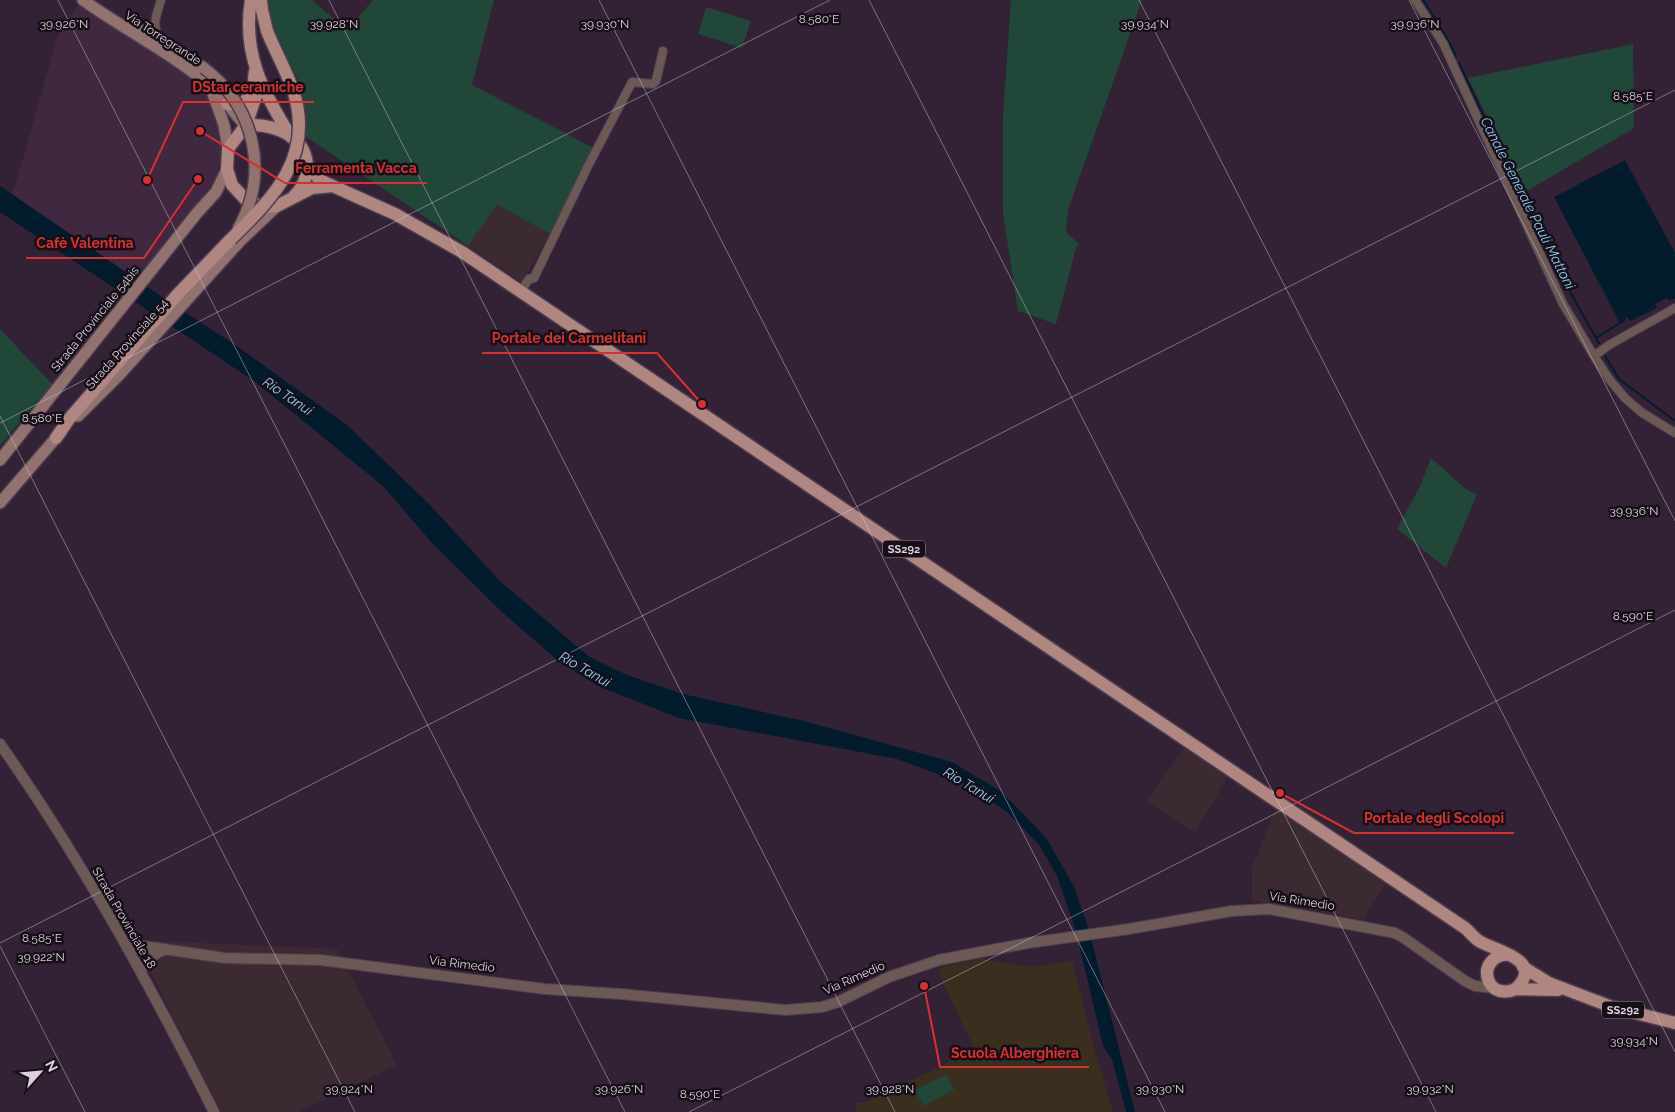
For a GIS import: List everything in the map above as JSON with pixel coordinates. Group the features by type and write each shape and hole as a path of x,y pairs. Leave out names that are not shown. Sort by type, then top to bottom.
{"main road":[{"path":"83,0 159,40 204,68 229,91 239,105 245,118 252,144 255,168 254,186 243,220 231,239"},
{"name":"Via Torregrande","path":"83,0 184,66 212,88 246,126"},
{"name":"SS292","path":"228,149 246,126 256,93 248,18 251,0"},
{"path":"0,503 56,438 68,419 142,344 178,294 278,190 290,168 296,150 298,123 296,100 266,31 261,0"},
{"path":"227,104 236,106 245,102 251,92 255,75"},
{"name":"SS292","path":"255,75 291,137 302,148 307,164 318,178 395,214 462,252 1465,928 1478,941 1518,959 1524,967 1549,984 1612,1007 1675,1023"},
{"name":"Via Torregrande","path":"203,81 216,100 227,138 228,149"},
{"name":"SS292","path":"246,126 259,125 275,128 291,137"},
{"path":"228,149 227,170 232,185 247,201 264,207 277,206 312,188 333,186"},
{"path":"290,200 303,185 307,164"},
{"name":"Strada Provinciale 54bis","path":"0,460 199,210 216,192 227,170"},
{"name":"Strada Provinciale 54","path":"142,344 240,241 277,206"},
{"name":"SS292","path":"1478,941 1494,988 1507,992 1516,989 1546,989 1573,992"},
{"path":"1488,972 1492,960 1504,954 1510,955"},
{"path":"1516,989 1523,980 1524,967"}],"street":[{"path":"159,40 154,22 161,0"},
{"path":"1415,0 1443,44 1563,304 1594,356 1609,379 1625,398 1642,412 1675,433"},
{"path":"521,291 529,279 534,278 587,168 632,82 653,84 656,80 663,51"},
{"path":"1594,356 1609,345 1675,308"},
{"name":"Strada Provinciale 18","path":"0,744 39,799 127,948 214,1112"},
{"name":"Via Rimedio","path":"127,948 136,944 225,958 321,960 545,989 621,994 786,1010 822,1007 889,977 939,960 1019,945 1232,911 1269,909 1395,933 1452,973 1475,986 1494,988"},
{"path":"139,969 143,968 152,956 170,949"},
{"path":"1470,983 1488,972"}],"shaded area":[{"path":"79,5 177,67 204,88 215,102 221,143 221,155 216,178 178,230 137,280 11,193 16,183 59,31"},
{"path":"497,205 550,234 522,282 468,246"},
{"path":"1187,744 1229,774 1195,833 1147,801"},
{"path":"1277,804 1387,882 1363,920 1252,901 1252,868"},
{"path":"135,940 337,949 397,1065 298,1112 221,1112"},
{"path":"983,958 1033,967 1070,961 1073,964 1113,1112 857,1112 854,1103 863,1103 975,1050 939,974 944,967"}],"green space":[{"path":"265,0 312,0 347,30 373,0 494,0 472,85 594,148 550,234 497,205 468,246 305,136 306,112 299,81 277,40"},
{"path":"1011,0 1142,0 1068,210 1066,232 1079,244 1076,248 1056,324 1018,311 1003,213 1003,115"},
{"path":"706,7 751,21 742,48 698,34"},
{"path":"1633,44 1634,128 1525,192 1468,78"},
{"path":"0,329 52,384 0,445"},
{"path":"1431,458 1467,490 1477,494 1446,568 1397,529 1420,486"},
{"path":"947,1074 954,1090 923,1106 915,1090"}],"water":[{"path":"1625,160 1675,253 1675,298 1669,301 1667,298 1655,304 1657,308 1630,321 1627,317 1623,323 1620,323 1554,197"},
{"name":"Rio Tanui","path":"0,186 234,344 347,425 430,505 499,580 588,656 627,675 683,694 804,721 952,762 1002,792 1047,839 1074,887 1089,930 1135,1112 1126,1112 1112,1059 1103,1046 1076,931 1057,876 1040,846 1007,812 967,785 897,759 679,718 598,686 561,663 502,612 432,543 383,486 254,381 0,212"}],"waterway":[{"name":"Canale Generale Pauli Mattoni","path":"1423,0 1456,56"},
{"name":"Canale Generale Pauli Mattoni","path":"1459,63 1543,240 1599,343"},
{"path":"1596,338 1620,323"},
{"name":"Canale Generale Pauli Mattoni","path":"1605,356 1619,379 1675,421"}],"place":[{"name":"Ferramenta Vacca","path":"200,131"},
{"name":"Cafè Valentina","path":"198,179"},
{"name":"DStar ceramiche","path":"147,180"},
{"name":"Portale dei Carmelitani","path":"702,404"},
{"name":"Portale degli Scolopi","path":"1280,793"},
{"name":"Scuola Alberghiera","path":"924,986"}]}
